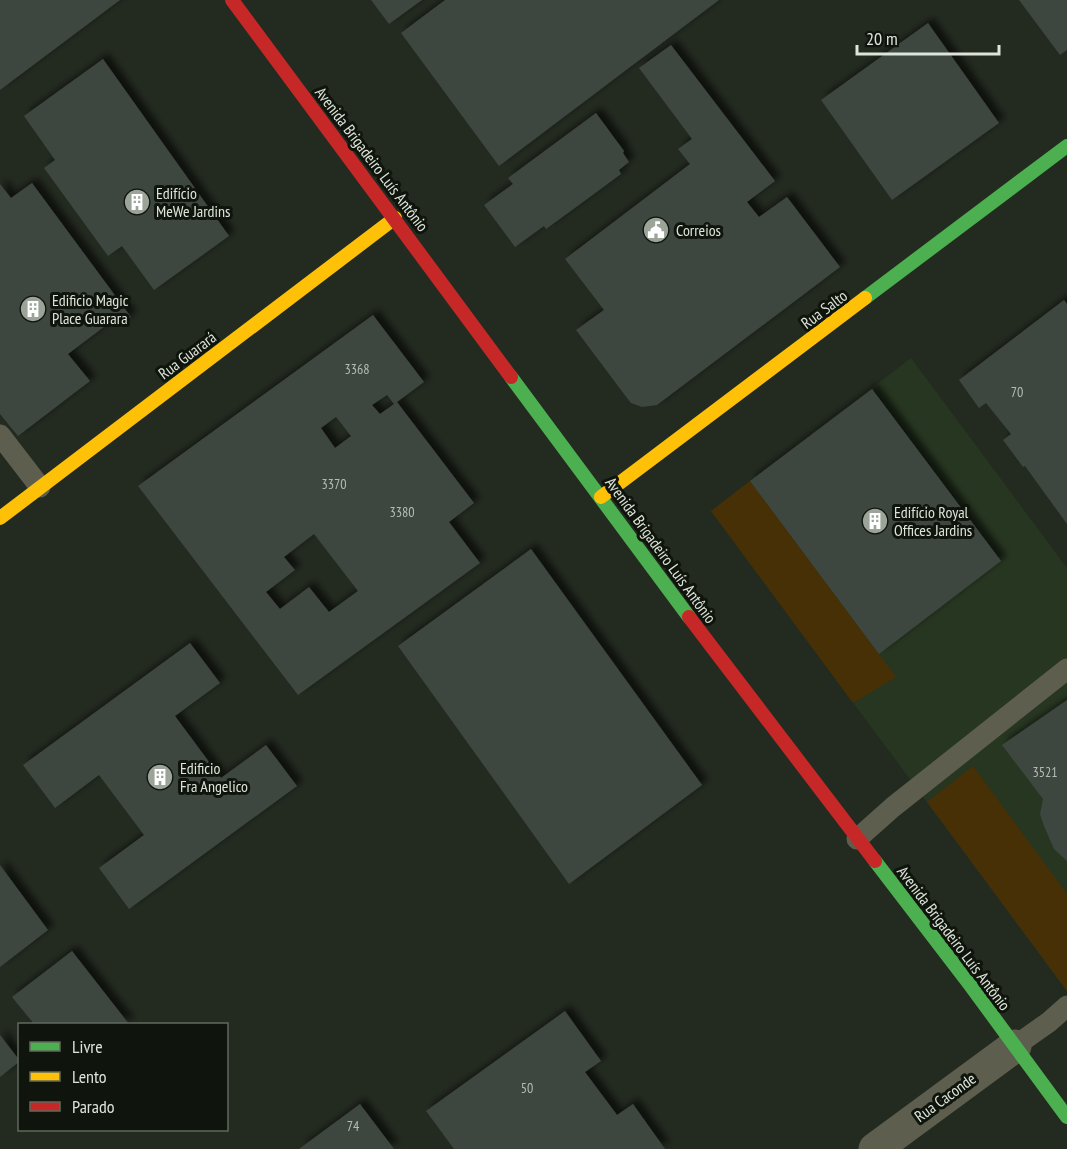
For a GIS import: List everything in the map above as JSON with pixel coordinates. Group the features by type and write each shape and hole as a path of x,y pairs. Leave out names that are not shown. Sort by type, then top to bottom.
{"main road":[{"name":"Avenida Brigadeiro Luís Antônio","path":"232,0 758,710 1067,1117"},
{"name":"Rua Salto","path":"601,497 1067,146"},
{"name":"Rua Guarará","path":"0,518 395,219"}],"street":[{"name":"Rua Caconde","path":"875,1149 1015,1046"}],"lane":[{"path":"0,435 40,487"},
{"path":"857,839 893,807 1067,669"},
{"path":"1015,1046 1067,1006"}],"shaded area":[{"path":"911,358 1067,568 1067,991 711,511"},
{"path":"750,481 896,677 853,703 711,511"},
{"path":"973,766 1067,894 1067,991 927,802"}],"building":[{"path":"0,0 120,0 0,90"},
{"path":"371,0 422,0 389,24"},
{"path":"445,0 719,0 499,166 401,33"},
{"path":"1019,0 1067,0 1067,50 1060,55"},
{"path":"928,23 999,123 892,200 821,100"},
{"path":"671,45 775,181 747,202 759,217 787,197 840,267 657,405 642,407 631,403 576,330 604,310 565,259 690,164 678,149 692,139 639,68"},
{"name":"Edifício MeWe Jardins","path":"103,59 229,236 154,290 122,246 108,256 44,168 55,160 24,116"},
{"path":"596,113 624,151 629,162 619,170 621,174 546,229 544,226 515,247 484,205 513,184 508,178"},
{"path":"32,183 131,317 117,327 109,323 68,354 90,381 18,436 0,414 0,184 11,198"},
{"path":"1064,300 1067,304 1067,524 1003,440 1011,434 986,403 979,408 959,380"},
{"path":"373,315 424,382 397,402 474,503 449,522 480,563 298,695 138,486","holes":["387,395 394,404 380,414 372,405","336,417 351,436 335,448 321,428","314,534 358,591 329,612 309,587 280,609 266,592 295,570 284,557"]},
{"name":"Edifício Royal Offices Jardins","path":"872,389 1001,561 879,654 750,481"},
{"path":"531,549 702,785 569,884 398,646"},
{"name":"Edificio Fra Angelico","path":"190,643 220,683 175,716 221,778 266,745 297,786 129,909 99,868 144,835 99,775 55,808 23,765"},
{"path":"1067,700 1067,861 1054,849 1044,826 1040,814 1043,799 1002,745"},
{"path":"0,865 48,930 0,967"},
{"path":"72,951 128,1023 33,1023 12,997"},
{"path":"565,1011 601,1061 585,1072 617,1115 633,1104 665,1149 454,1149 426,1111"},
{"path":"0,1035 18,1058 18,1063 0,1077"},
{"path":"360,1104 394,1149 299,1149"}],"traffic: fast":[{"path":"865,298 1067,146"},
{"path":"511,377 689,617"},
{"path":"875,861 1067,1117"}],"traffic: slow":[{"path":"0,518 395,218"},
{"path":"601,497 865,298"}],"traffic: jam":[{"path":"232,0 511,377"},
{"path":"689,617 875,861"}],"place":[{"name":"Edifício MeWe Jardins","path":"137,202"},
{"name":"Correios","path":"656,230"},
{"name":"Edificio Magic Place Guarara","path":"33,309"},
{"name":"Edifício Royal Offices Jardins","path":"875,521"},
{"name":"Edificio Fra Angelico","path":"160,777"}]}
